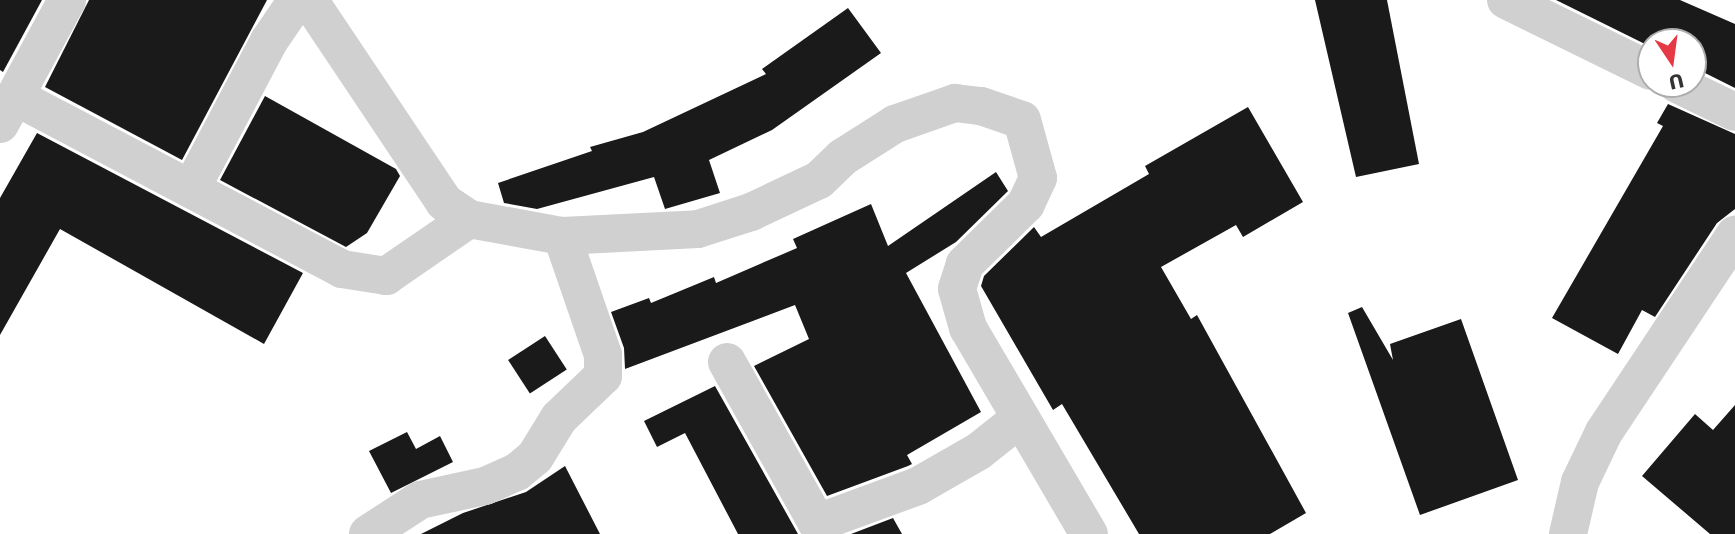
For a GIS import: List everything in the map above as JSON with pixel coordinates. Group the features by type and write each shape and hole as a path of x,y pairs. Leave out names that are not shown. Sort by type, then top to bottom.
{"street":[{"path":"67,0 8,111 191,189 328,265 386,276 469,219"},
{"path":"191,189 269,41 297,0"},
{"path":"309,0 444,202 469,219 562,236 698,229 751,212 819,180 843,157 895,124 955,103 982,106 1022,120 1038,178 1026,204 965,264 957,289 968,328 1018,420 1089,534"},
{"path":"1506,0 1637,64"},
{"path":"1706,98 1735,112"},
{"path":"1567,534 1580,482 1604,432 1735,235"},
{"path":"368,534 420,500 485,486 517,472 536,457 559,418 603,376 603,355 562,236"},
{"path":"727,362 817,523 918,486 979,451 1018,420"}],"building":[{"path":"0,0 42,0 3,72 0,70"},
{"path":"89,0 267,0 182,160 45,87"},
{"path":"1315,0 1387,0 1419,164 1356,177"},
{"path":"1556,0 1680,0 1735,24 1735,88 1707,74 1707,28 1637,28 1637,40"},
{"path":"848,8 881,53 772,130 709,160 720,193 665,209 654,177 537,209 504,203 498,183 592,151 590,147 643,132 766,74 762,69"},
{"path":"265,96 396,169 400,176 367,233 346,247 220,180"},
{"path":"1668,104 1735,134 1735,209 1717,223 1655,317 1642,310 1618,354 1552,318 1663,126 1657,123"},
{"path":"1248,107 1303,202 1243,237 1236,225 1161,267 1191,319 1197,315 1306,513 1270,534 1139,534 1062,404 1053,410 981,286 984,276 1034,227 1041,237 1149,174 1145,166"},
{"path":"37,133 303,273 264,344 60,229 0,335 0,198"},
{"path":"996,172 1008,191 956,242 906,273 981,412 907,455 912,464 827,496 754,366 809,339 795,305 625,369 624,348 611,312 649,298 651,303 714,277 716,283 797,248 793,239 871,204 888,246"},
{"path":"1362,307 1393,360 1390,344 1461,319 1518,480 1420,515 1348,313"},
{"path":"545,336 567,370 530,394 508,360"},
{"path":"715,386 798,534 738,534 685,433 657,447 644,421"},
{"path":"1735,405 1735,534 1710,534 1642,476 1695,414 1713,430"},
{"path":"407,432 416,449 440,436 453,462 391,493 369,451"},
{"path":"565,466 600,534 421,534 463,513 526,492"},
{"path":"893,518 902,534 851,534"}]}
